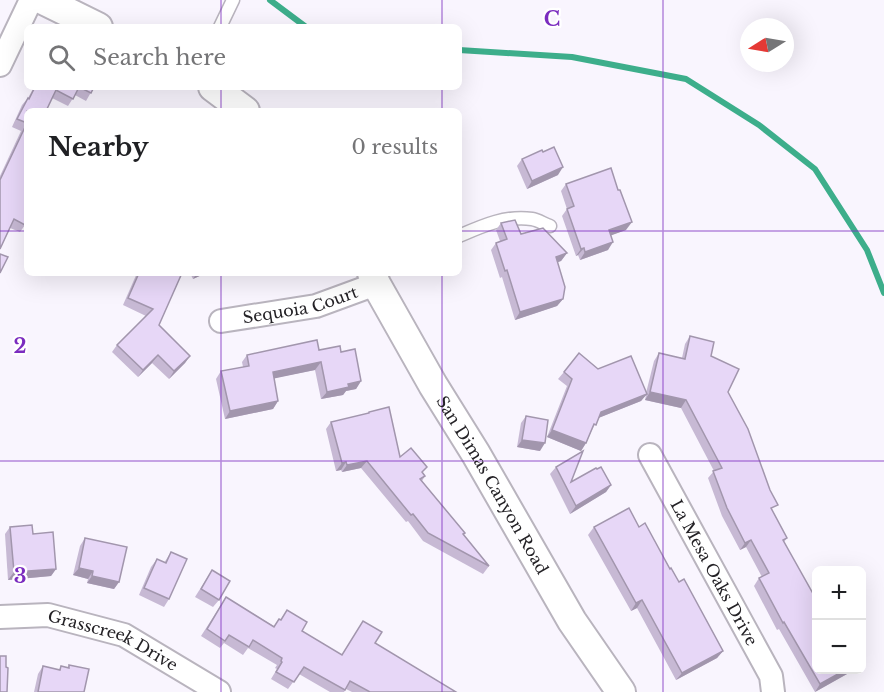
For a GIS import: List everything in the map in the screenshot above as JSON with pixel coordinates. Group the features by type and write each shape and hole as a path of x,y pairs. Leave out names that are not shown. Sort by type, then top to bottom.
{"street":[{"path":"0,65 31,0"},
{"path":"44,0 92,24"},
{"path":"217,90 241,108"},
{"name":"Sequoia Court","path":"221,321 316,306 375,276"},
{"name":"San Dimas Canyon Road","path":"375,276 433,385 476,454 572,621 621,692"},
{"name":"La Mesa Oaks Drive","path":"650,454 771,676 774,692"},
{"name":"Grasscreek Drive","path":"0,617 48,615 124,635 219,692"}],"lane":[{"path":"221,24 233,0"},
{"path":"462,235 487,224 516,218 535,219 550,226"}],"building":[{"path":"34,90 56,90 47,108 24,108 24,122 17,119"},
{"path":"56,90 78,90 73,99"},
{"path":"24,129 24,224 14,219 0,249 0,180"},
{"path":"554,147 563,167 532,181 522,159"},
{"path":"611,168 632,222 609,230 613,242 585,252 584,248 581,249 567,209 574,206 566,184"},
{"path":"515,220 521,234 543,228 567,253 556,257 565,287 563,299 520,312 496,243 507,239 501,223"},
{"path":"0,254 8,257 0,273"},
{"path":"138,276 181,276 159,325 190,356 174,371 158,355 143,370 117,345 153,309 128,298"},
{"path":"690,336 714,342 711,356 739,369 728,392 748,429 770,490 778,505 771,508 787,538 783,540 812,592 812,670 759,578 769,573 751,540 745,543 727,508 713,471 722,468 686,400 650,392 659,353 685,359"},
{"path":"317,340 319,350 340,346 341,352 355,349 361,381 348,384 349,387 327,392 321,362 273,372 278,401 230,411 221,371 249,366 247,355"},
{"path":"579,353 598,369 631,356 647,394 601,412 586,443 552,430 572,379 564,372"},
{"path":"389,407 400,457 411,448 427,467 422,472 425,476 420,479 489,566 428,533 367,461 347,465 346,462 342,463 331,422"},
{"path":"526,416 548,420 545,443 522,440"},
{"path":"583,451 571,482 601,467 611,485 576,506 556,467"},
{"path":"629,508 639,527 645,523 679,582 684,579 723,651 682,673 642,600 636,603 594,527"},
{"path":"32,525 33,534 53,532 56,569 14,572 10,527"},
{"path":"85,538 127,547 119,582 92,576 93,571 79,568"},
{"path":"171,552 187,559 169,599 144,588 157,559 166,563"},
{"path":"212,570 230,581 219,600 201,589"},
{"path":"226,597 274,627 287,610 307,622 302,631 342,655 363,621 382,632 375,643 456,692 370,692 350,681 345,690 304,667 294,682 276,672 282,658 253,640 249,647 229,635 225,641 207,629"},
{"path":"0,656 6,656 7,692 0,692"},
{"path":"69,665 89,669 84,692 38,692 43,666 60,670 61,666 69,668"},
{"path":"814,674 838,674 820,684"}],"waterway":[{"path":"270,0 302,24"},
{"path":"462,50 572,57 686,79 759,125 815,169 867,250 884,293"}]}
